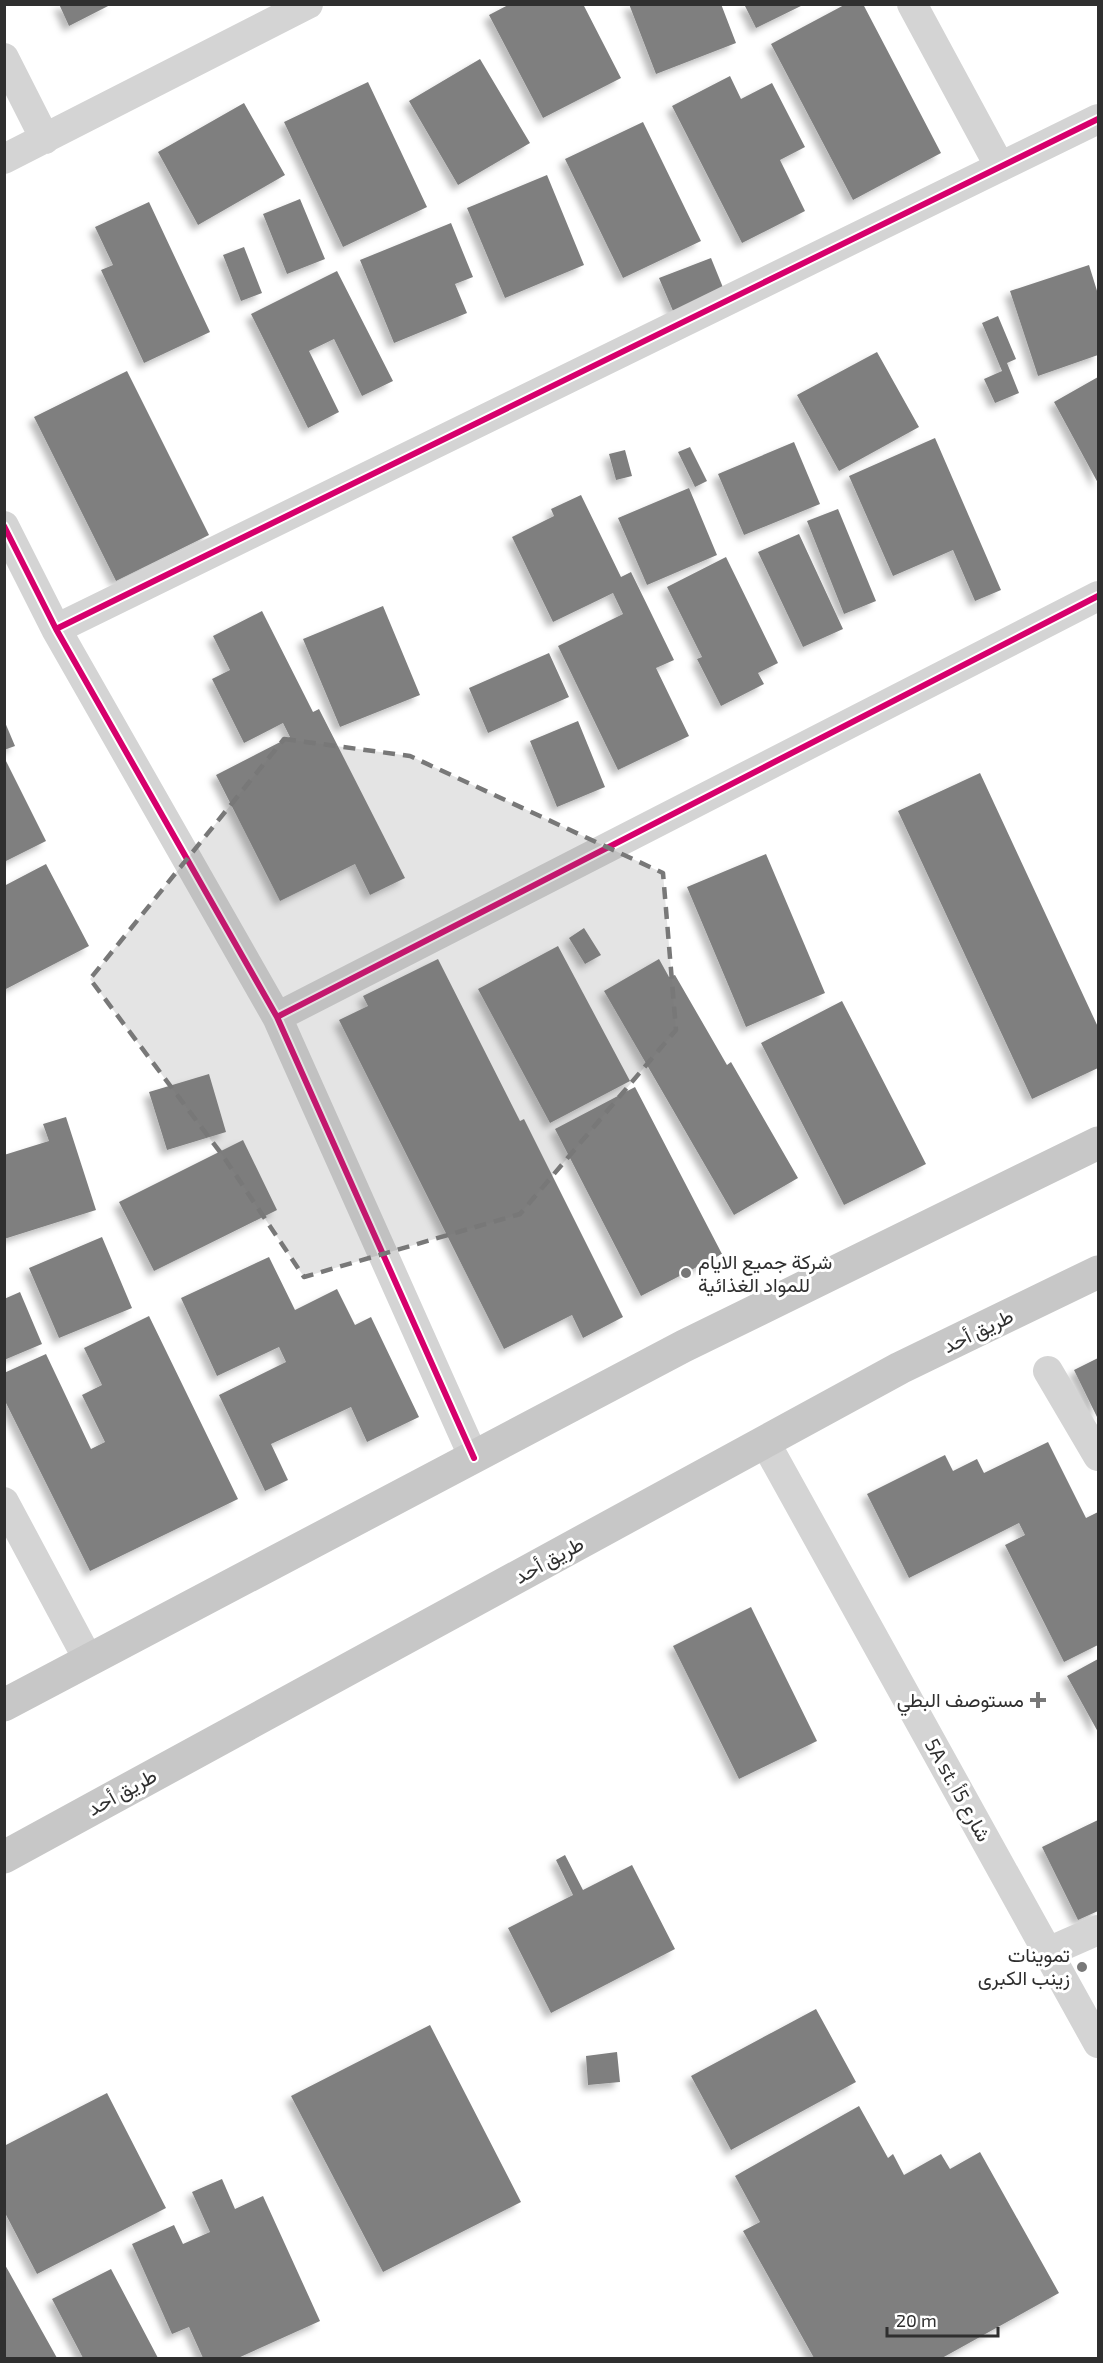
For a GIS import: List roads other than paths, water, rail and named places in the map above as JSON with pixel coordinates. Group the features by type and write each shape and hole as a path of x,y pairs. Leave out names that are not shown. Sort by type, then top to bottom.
{"main road":[{"path":"4,1705 684,1346 1098,1143"},
{"name":"طريق أحد","path":"4,1857 900,1368 1098,1272"}],"street":[{"path":"4,159 308,4"},
{"path":"912,4 1000,167"},
{"path":"4,58 45,139"},
{"path":"56,629 1098,119"},
{"path":"4,526 56,629 277,1017 474,1458"},
{"path":"277,1017 1098,596"},
{"path":"1048,1371 1098,1456"},
{"name":"5A st. شارع 5أ","path":"765,1442 1098,2043"},
{"path":"4,1502 89,1661"},
{"path":"1048,1952 1098,1930"}],"place":[{"name":"شركة جميع الايام للمواد الغذائية","path":"686,1273"},
{"name":"مستوصف البطي","path":"1038,1700"},
{"name":"تموينات زينب الكبرى","path":"1082,1967"}]}
